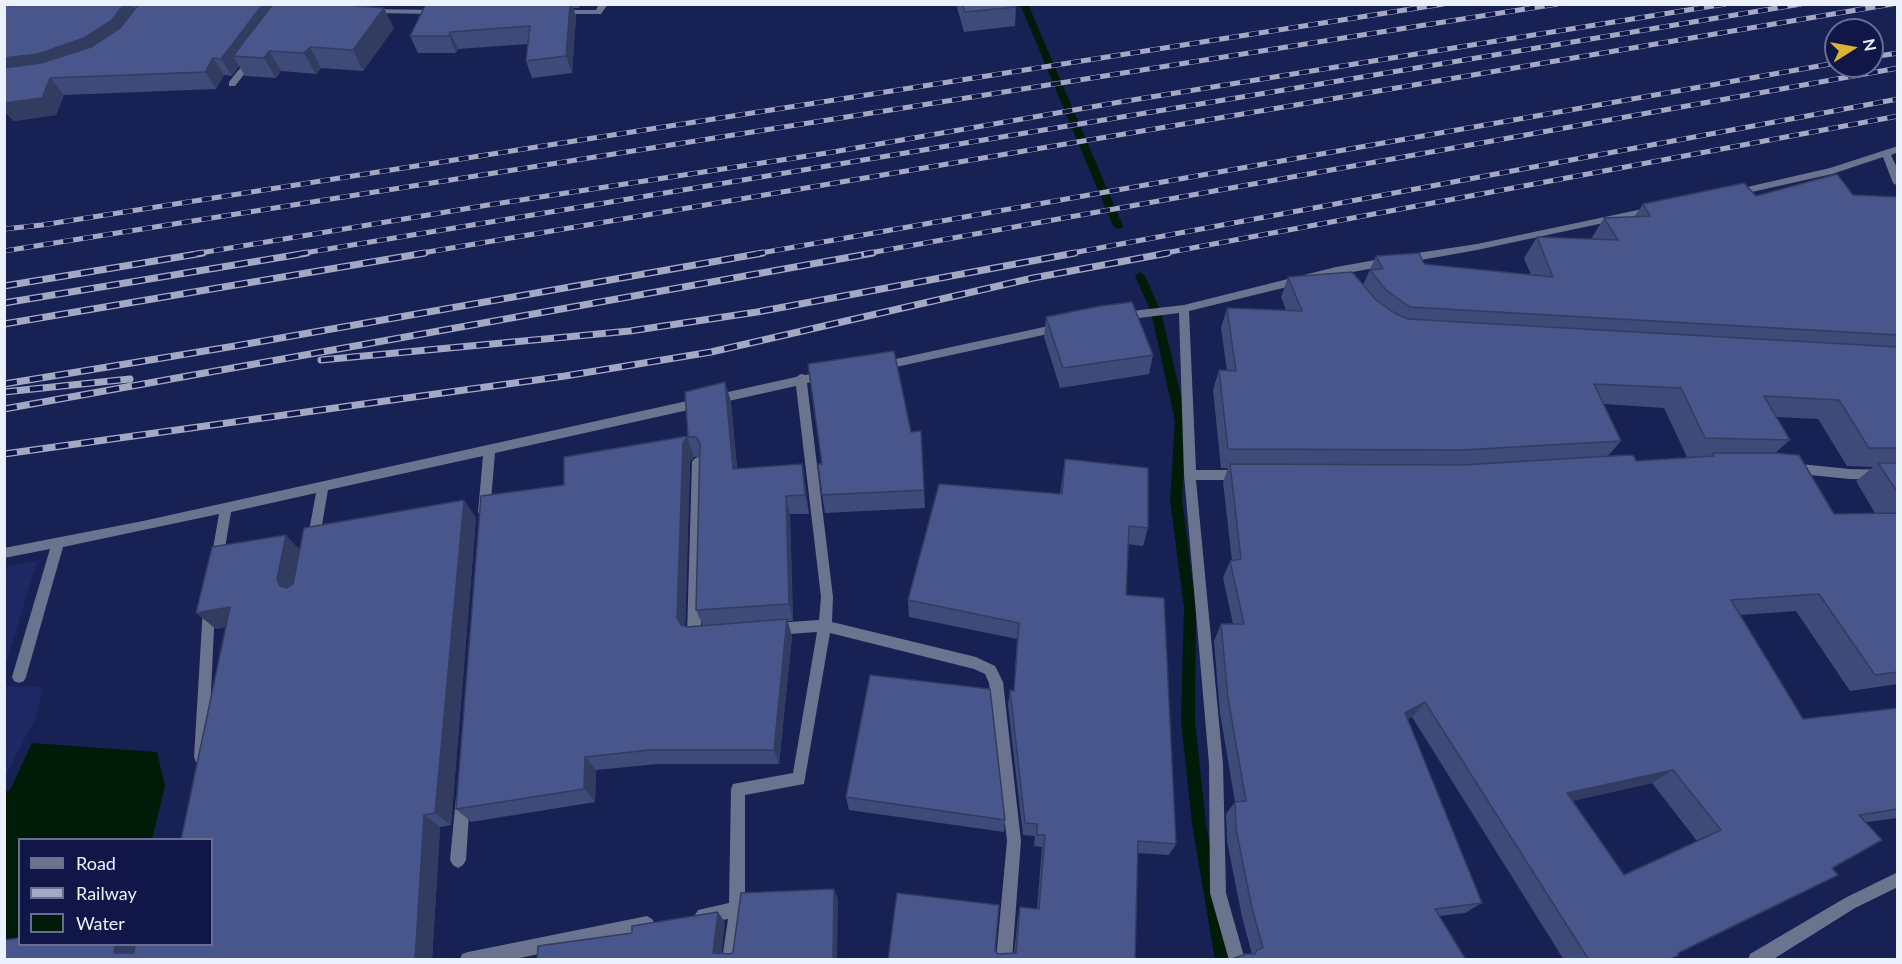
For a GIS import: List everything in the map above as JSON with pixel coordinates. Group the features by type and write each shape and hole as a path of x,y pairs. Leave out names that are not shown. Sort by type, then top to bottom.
{"street":[{"path":"550,12 598,12 604,4"},
{"path":"359,11 455,12"},
{"path":"232,84 260,48"},
{"path":"1725,195 1832,171 1898,149"},
{"path":"1885,152 1898,183"},
{"path":"1116,317 1184,309 1667,207"},
{"path":"1184,309 1190,475 1216,764 1218,893 1237,960"},
{"path":"871,368 1073,324"},
{"path":"4,554 323,486 801,378 836,373"},
{"path":"730,960 737,910 738,789 799,779 825,626 827,597 801,378"},
{"path":"483,525 489,449"},
{"path":"698,462 694,635 715,633"},
{"path":"1774,466 1849,474 1898,475"},
{"path":"1190,475 1249,476"},
{"path":"311,552 323,486"},
{"path":"214,574 226,507"},
{"path":"19,677 58,543"},
{"path":"200,775 207,618 211,596"},
{"path":"757,630 825,626 976,663 990,670 996,682 1014,841 1004,960"},
{"path":"458,860 464,789"},
{"path":"1756,960 1850,903 1898,879"},
{"path":"690,917 737,910"},
{"path":"468,960 666,921"}],"shaded area":[{"path":"37,561 5,667 5,567"},
{"path":"5,686 44,687 35,719 5,777"}],"water":[{"path":"32,743 157,752 165,786 152,838 18,838 18,938 5,940 5,792 10,790"}],"building":[{"path":"4,4 124,4 111,21 84,38 38,54 4,58"},
{"path":"139,4 263,4 221,59 213,58 205,72 50,78 42,98 4,103 4,68 41,63 91,47 120,28"},
{"path":"273,4 331,4 384,8 353,50 310,47 304,53 269,51 264,58 233,56"},
{"path":"426,4 570,4 566,56 526,61 530,26 450,32 449,36 410,36"},
{"path":"962,4 1015,4 1016,7 965,12"},
{"path":"1837,174 1853,195 1898,197 1898,335 1410,307 1386,290 1370,270 1383,269 1376,256 1419,253 1424,264 1553,277 1537,237 1618,240 1604,218 1650,216 1643,204 1744,183 1756,196"},
{"path":"1352,272 1377,301 1408,319 1898,347 1898,448 1869,448 1839,400 1764,396 1790,440 1705,438 1681,388 1594,384 1621,441 1461,450 1228,449 1219,370 1236,371 1227,308 1302,311 1288,277"},
{"path":"1132,302 1153,355 1063,368 1046,317"},
{"path":"894,351 911,432 921,431 924,490 822,495 818,464 822,464 808,364"},
{"path":"725,382 733,469 802,464 805,495 786,496 789,604 696,610 700,443 696,437 687,437 683,443 677,618 681,625 687,627 787,619 774,750 649,750 585,757 584,789 456,809 481,496 564,485 564,457 688,436 685,392"},
{"path":"1712,453 1799,455 1834,514 1898,513 1898,672 1875,675 1819,594 1731,600 1803,719 1898,708 1898,809 1859,815 1882,840 1832,868 1838,875 1668,960 1589,960 1425,702 1405,713 1482,903 1435,909 1466,960 1229,960 1246,954 1255,954 1257,950 1263,948 1252,908 1236,829 1235,802 1246,801 1228,698 1221,624 1244,624 1230,561 1241,559 1230,464 1462,465 1628,455 1634,456 1636,461 1714,456","holes":["1673,770 1721,830 1624,875 1567,793"]},
{"path":"1065,459 1148,468 1148,528 1129,526 1126,595 1164,598 1176,844 1138,841 1135,960 888,960 897,893 999,905 995,951 998,954 1016,953 1020,907 1039,909 1045,835 1037,835 1037,824 1025,823 1010,690 1014,691 1019,623 908,600 939,484 1062,494"},
{"path":"1878,463 1898,463 1898,493"},
{"path":"464,500 435,813 424,815 415,960 4,960 4,940 18,938 18,946 115,946 114,953 134,953 135,946 213,946 213,838 181,838 230,607 196,613 212,547 286,535 277,579 280,586 287,588 293,584 304,528"},
{"path":"870,675 990,689 1005,820 846,797"},
{"path":"834,889 833,960 537,960 538,946 632,933 632,926 718,912 713,953 731,954 741,893"}],"waterway":[{"path":"1024,4 1118,226"},
{"path":"1140,276 1156,312 1181,421 1176,500 1190,607 1188,721 1199,824 1223,960"}],"railway":[{"path":"4,229 42,225 1443,4"},
{"path":"4,251 1557,4"},
{"path":"194,254 488,205 827,153 1120,102 1725,4"},
{"path":"298,254 1801,4"},
{"path":"416,254 1892,4"},
{"path":"1884,55 1898,53"},
{"path":"755,254 1824,65"},
{"path":"864,254 1898,68"},
{"path":"1067,254 1898,99"},
{"path":"1160,254 1898,116"},
{"path":"4,286 203,253"},
{"path":"4,303 307,253"},
{"path":"4,324 425,253"},
{"path":"4,384 235,346 763,253"},
{"path":"4,409 873,253"},
{"path":"321,360 630,331 757,312 1075,253"},
{"path":"4,454 565,376 711,352 1033,278 1168,253"},
{"path":"4,392 130,379"}]}
